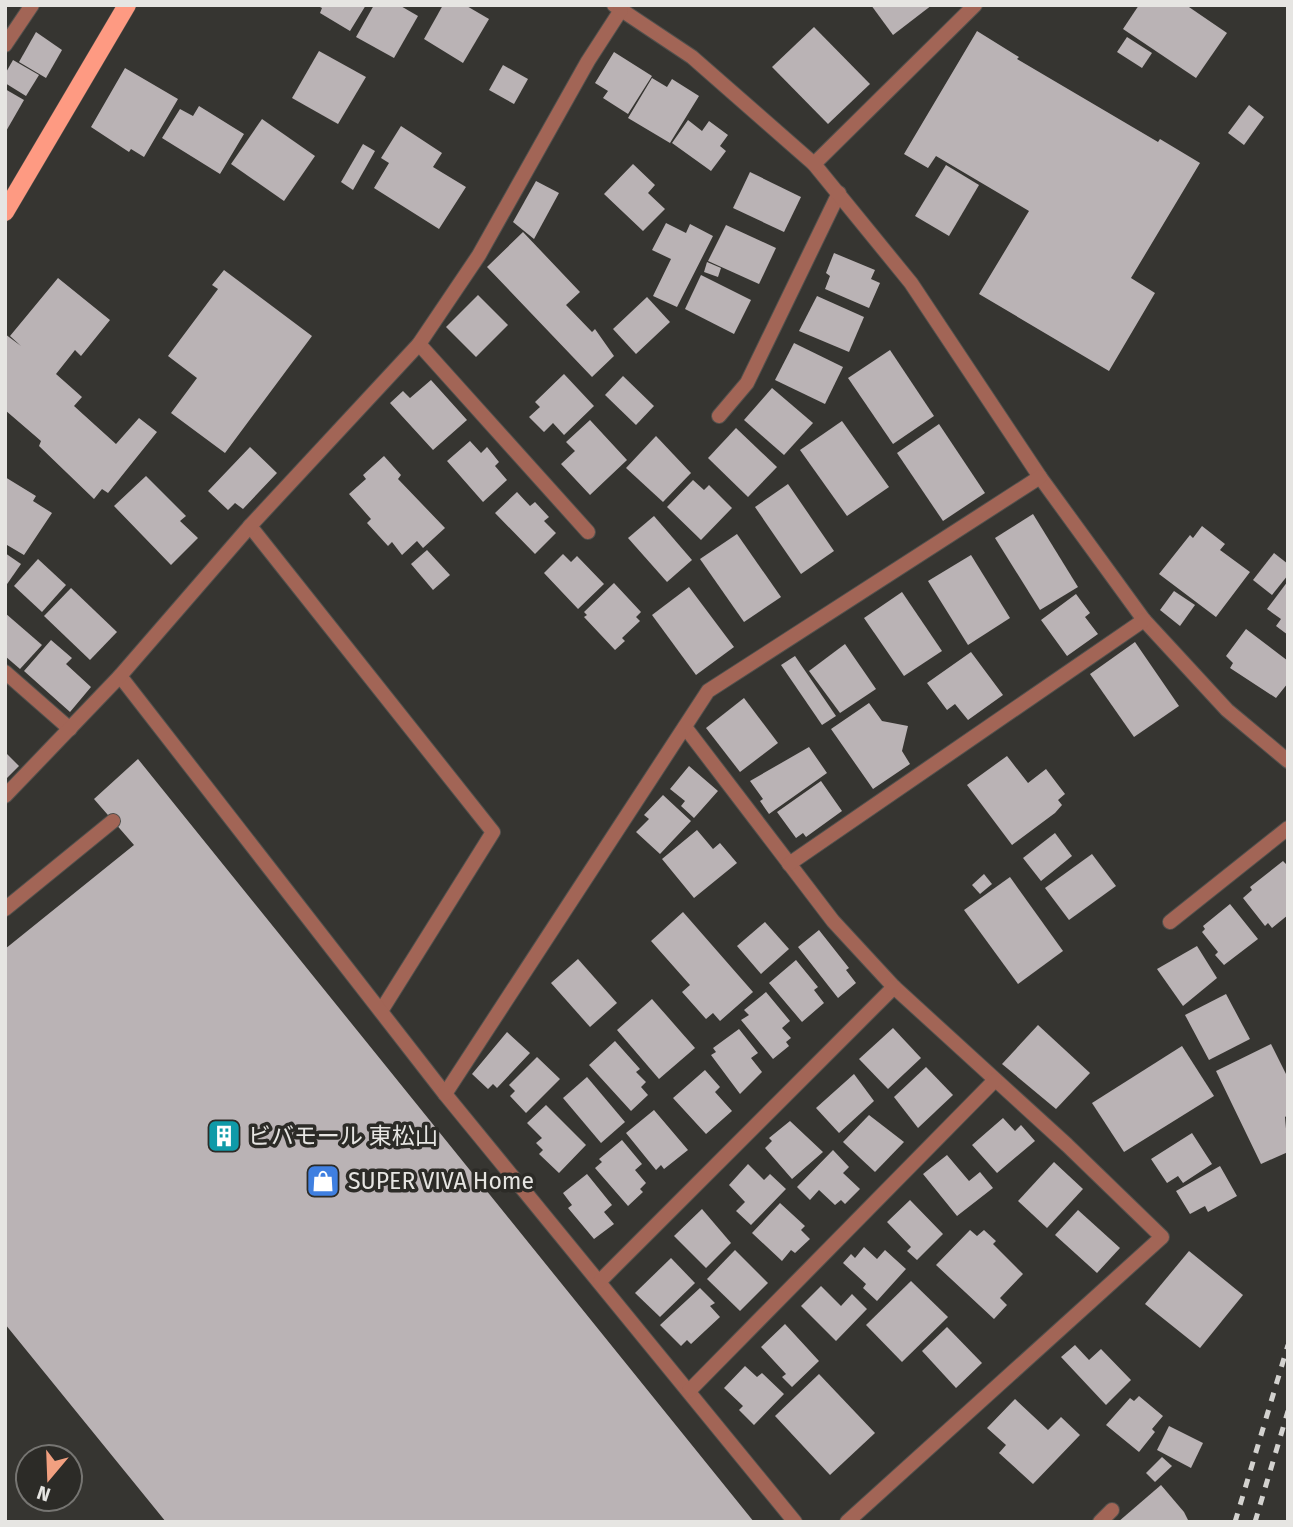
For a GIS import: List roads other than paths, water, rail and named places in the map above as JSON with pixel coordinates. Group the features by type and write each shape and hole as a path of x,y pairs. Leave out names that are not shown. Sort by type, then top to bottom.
{"main road":[{"path":"5,212 127,5"}],"street":[{"path":"5,45 32,5"},
{"path":"814,164 975,5"},
{"path":"5,796 120,676 250,526 419,344 479,254 619,7 692,57 814,164 911,283 1040,477 1144,620 1227,710 1288,761"},
{"path":"719,416 747,383 839,193"},
{"path":"419,344 588,532"},
{"path":"445,1094 708,691 1040,477"},
{"path":"250,526 493,832 381,1011"},
{"path":"789,864 1144,620"},
{"path":"5,672 70,729"},
{"path":"120,676 445,1094 795,1522"},
{"path":"685,727 833,921 894,987 1162,1237 847,1522"},
{"path":"5,909 113,821"},
{"path":"1170,922 1288,828"},
{"path":"600,1281 894,987"},
{"path":"689,1391 995,1080"},
{"path":"1100,1522 1112,1510"}],"railway":[{"path":"1235,1522 1288,1345"},
{"path":"1255,1522 1288,1411"}],"place":[{"name":"ビバモール 東松山","path":"224,1136"},
{"name":"SUPER VIVA Home","path":"323,1181"}]}
